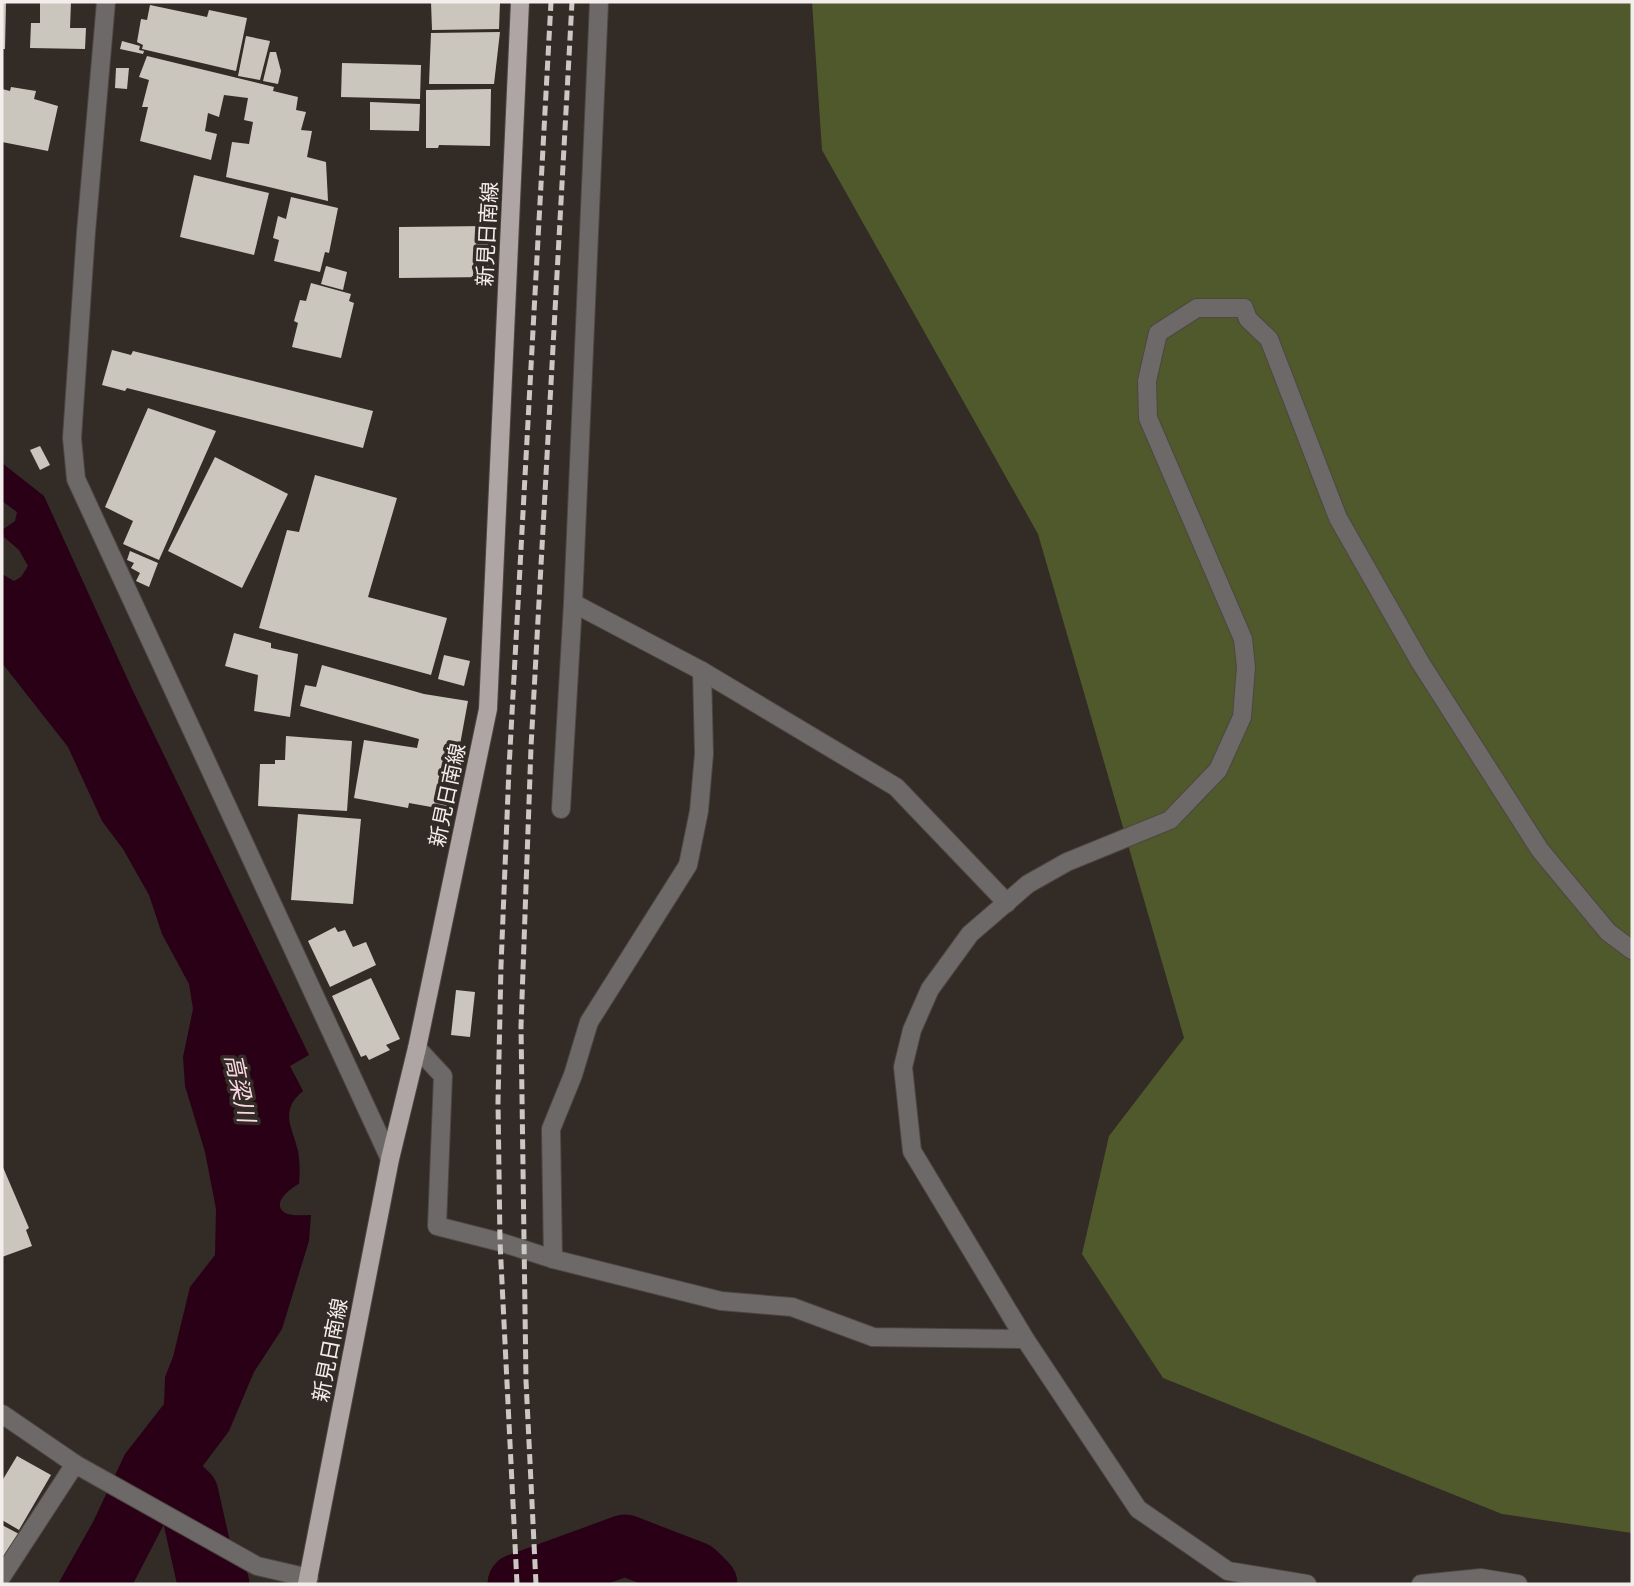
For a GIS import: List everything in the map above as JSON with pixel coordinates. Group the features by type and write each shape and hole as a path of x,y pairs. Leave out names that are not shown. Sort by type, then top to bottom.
{"main road":[{"name":"新見日南線","path":"308,1581 390,1158 417,1048 488,709 520,2"}],"street":[{"path":"106,2 72,438 76,480 390,1158"},
{"path":"561,809 573,603 599,2"},
{"path":"1307,1584 1228,1571 1138,1509 1025,1339 912,1151 903,1067 912,1030 930,989 970,934 1028,884 1067,862 1170,820 1218,770 1242,717 1246,667 1243,639 1148,418 1147,382 1158,333 1197,308 1244,308 1248,319 1269,338 1338,518 1420,662 1540,850 1608,932 1632,950"},
{"path":"573,603 702,671 896,787 1007,903"},
{"path":"553,1259 551,1129 573,1075 589,1022 688,865 699,811 704,754 702,671"},
{"path":"417,1048 443,1076 437,1226 553,1259 721,1301 792,1307 873,1337 1025,1339"},
{"path":"2,1414 75,1464 257,1566 308,1581"},
{"path":"2,1576 75,1464"},
{"path":"1421,1584 1481,1578 1518,1584"}],"green space":[{"path":"812,2 1632,2 1632,1533 1502,1514 1163,1378 1082,1254 1109,1136 1184,1038 1038,534 822,150"}],"water":[{"name":"高梁川","path":"2,463 44,496 133,691 309,1055 290,1066 303,1091 291,1105 289,1112 299,1155 299,1184 283,1198 280,1206 282,1211 288,1214 311,1215 309,1241 282,1329 254,1372 229,1431 199,1471 194,1485 175,1503 133,1584 58,1584 93,1522 125,1454 164,1404 165,1377 173,1357 190,1287 215,1255 216,1209 205,1152 185,1086 183,1057 193,1009 189,984 162,934 149,895 123,849 102,821 68,747 2,663 2,574 14,581 21,577 28,566 19,550 4,537 2,530 15,521 17,512 2,501"}],"building":[{"path":"2,2 6,2 5,49 2,49"},
{"path":"40,2 71,2 70,28 86,28 85,49 30,48 31,23 40,23"},
{"path":"431,2 500,2 499,29 432,30"},
{"path":"150,5 207,17 209,10 247,18 236,71 142,49 143,45 137,42 141,19 147,20"},
{"path":"500,32 494,84 429,84 431,33"},
{"path":"246,36 270,41 260,80 238,76"},
{"path":"122,41 140,46 139,50 144,51 143,54 120,49"},
{"path":"270,52 276,52 281,71 278,84 263,81"},
{"path":"147,56 274,87 273,91 298,97 296,110 306,112 301,130 312,131 307,157 326,162 328,201 226,177 232,142 249,144 253,122 244,120 248,98 224,95 219,117 208,113 205,131 217,134 211,160 140,141 148,107 142,107 149,80 139,77"},
{"path":"342,63 421,65 420,99 341,97"},
{"path":"116,68 129,68 127,89 115,88"},
{"path":"11,87 36,91 34,99 58,106 48,151 2,142 2,89 10,91"},
{"path":"491,89 490,146 439,145 438,148 426,148 426,90"},
{"path":"370,102 420,104 419,131 370,130"},
{"path":"194,175 269,193 254,255 180,237"},
{"path":"291,197 338,208 329,253 325,252 320,272 274,261 279,240 273,238 278,216 286,219"},
{"path":"488,226 489,277 399,278 399,227"},
{"path":"326,266 347,272 343,290 321,284"},
{"path":"311,283 351,294 349,301 354,303 341,358 292,347 298,323 294,321 300,300 306,301"},
{"path":"112,350 131,355 133,351 373,411 363,448 127,388 125,391 102,385"},
{"path":"148,408 216,431 159,560 123,544 133,521 105,507"},
{"path":"40,446 50,465 40,470 30,450"},
{"path":"215,457 288,494 242,588 168,551"},
{"path":"315,475 397,498 368,597 447,618 431,675 259,628 287,530 299,532"},
{"path":"130,551 158,563 149,587 136,581 140,573 131,568 134,563 127,560"},
{"path":"234,633 271,643 271,648 298,654 290,717 254,711 258,675 225,666"},
{"path":"444,655 470,661 464,686 438,679"},
{"path":"322,665 424,694 468,701 448,810 409,803 408,808 354,798 364,740 417,748 419,739 300,706 305,685 316,687"},
{"path":"286,736 352,741 347,811 258,806 260,764 275,764 275,760 285,760"},
{"path":"298,814 361,819 353,904 291,900"},
{"path":"335,927 338,932 345,930 353,947 366,942 376,965 330,987 308,941"},
{"path":"371,978 400,1039 386,1045 390,1050 369,1060 366,1055 361,1057 332,996"},
{"path":"456,990 475,992 470,1037 451,1035"},
{"path":"2,1165 29,1228 26,1230 32,1246 2,1257"},
{"path":"17,1456 51,1475 19,1530 2,1520 2,1481"},
{"path":"2,1525 19,1534 2,1559"}],"waterway":[{"path":"160,1468 188,1494 206,1574 219,1584"},
{"path":"518,1584 625,1545 695,1572 707,1584"}],"railway":[{"path":"517,1584 500,1242 498,1102 509,768 551,2"},
{"path":"536,1584 526,1381 521,1026 531,747 572,2"}]}
